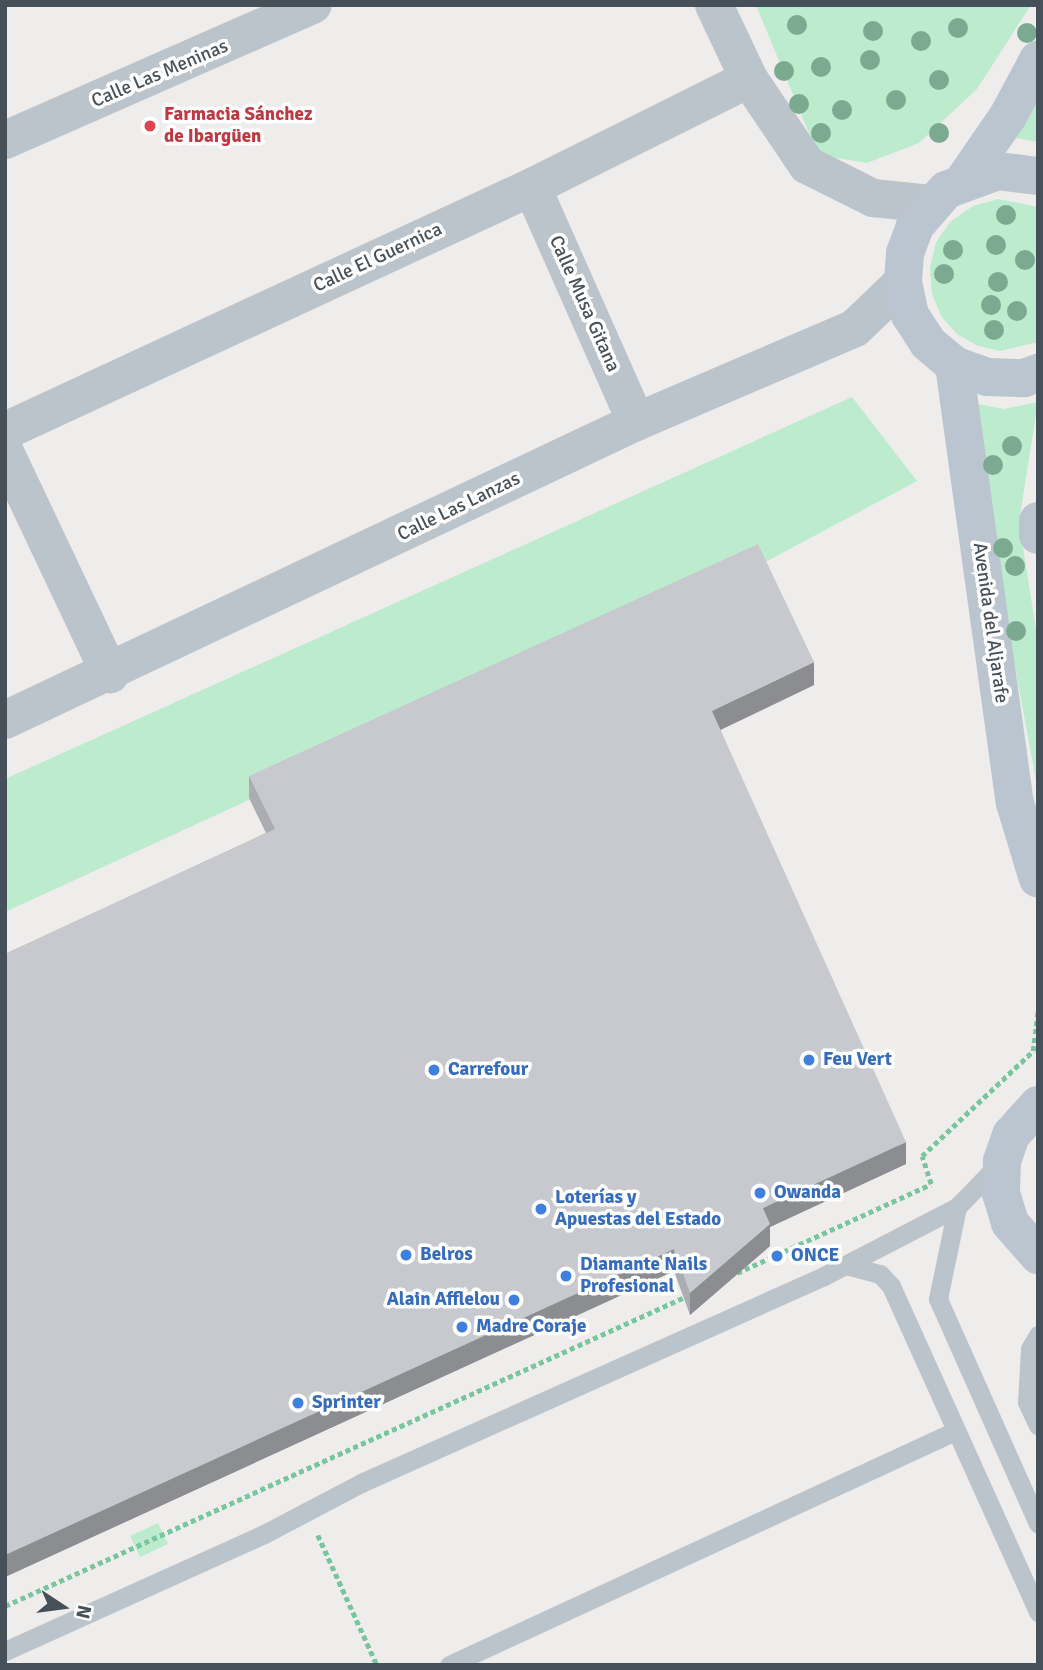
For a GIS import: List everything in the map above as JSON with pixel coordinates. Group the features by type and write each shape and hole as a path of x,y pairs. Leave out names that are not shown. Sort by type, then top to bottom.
{"main road":[{"path":"1038,60 1009,116 964,180 931,204 908,244 903,282 916,324 928,343 954,365 987,377 1024,378 1038,373"},
{"path":"964,180 998,171 1038,176"},
{"name":"Avenida del Aljarafe","path":"954,365 1015,803 1038,879"},
{"path":"1038,520 1038,535"},
{"path":"1038,1105 1012,1135 1002,1161 1001,1193 1010,1223 1038,1255"}],"street":[{"name":"Calle Las Meninas","path":"5,140 256,18 313,5"},
{"path":"714,5 749,79 807,165 873,198 931,204"},
{"name":"Calle El Guernica","path":"5,431 531,187 749,79"},
{"name":"Calle Musa Gitana","path":"531,187 636,422"},
{"name":"Calle Las Lanzas","path":"5,720 110,674 636,422 855,328 903,282"},
{"path":"5,452 110,674"}],"lane":[{"path":"5,1651 264,1534 307,1510 846,1265 957,1207 1002,1161"},
{"path":"957,1207 938,1299 1038,1524"},
{"path":"846,1265 880,1274 891,1286 953,1432 1038,1612"},
{"path":"1038,1335 1030,1349 1027,1402 1038,1426"},
{"path":"449,1665 953,1432"}],"path":[{"path":"731,1276 931,1184 922,1156 1033,1051 1038,1010"},
{"path":"5,1606 293,1478 693,1293"},
{"path":"293,1478 377,1665"}],"green space":[{"path":"756,5 1031,5 977,89 919,143 867,163 818,155"},
{"path":"1038,91 1038,142 1011,137"},
{"path":"998,199 1038,207 1038,342 1001,351 978,346 957,334 941,316 932,294 930,268 936,242 951,221 973,206"},
{"path":"852,397 917,481 758,566 5,912 5,779"},
{"path":"1038,402 1019,522 1038,642 1038,791 999,581 973,403 1004,409"},
{"path":"158,1523 168,1544 140,1557 130,1536"}],"building":[{"name":"Carrefour","path":"758,544 814,662 712,711 906,1142 763,1208 770,1224 690,1293 674,1249 5,1555 5,954 275,829 249,776"}],"place":[{"name":"Farmacia Sánchez de Ibargüen","path":"150,126"},
{"name":"Feu Vert","path":"809,1060"},
{"name":"Carrefour","path":"434,1070"},
{"name":"Owanda","path":"760,1193"},
{"name":"Loterías y Apuestas del Estado","path":"541,1209"},
{"name":"Belros","path":"406,1255"},
{"name":"ONCE","path":"777,1256"},
{"name":"Diamante Nails Profesional","path":"566,1276"},
{"name":"Alain Afflelou","path":"514,1300"},
{"name":"Madre Coraje","path":"462,1327"},
{"name":"Sprinter","path":"298,1403"}]}
